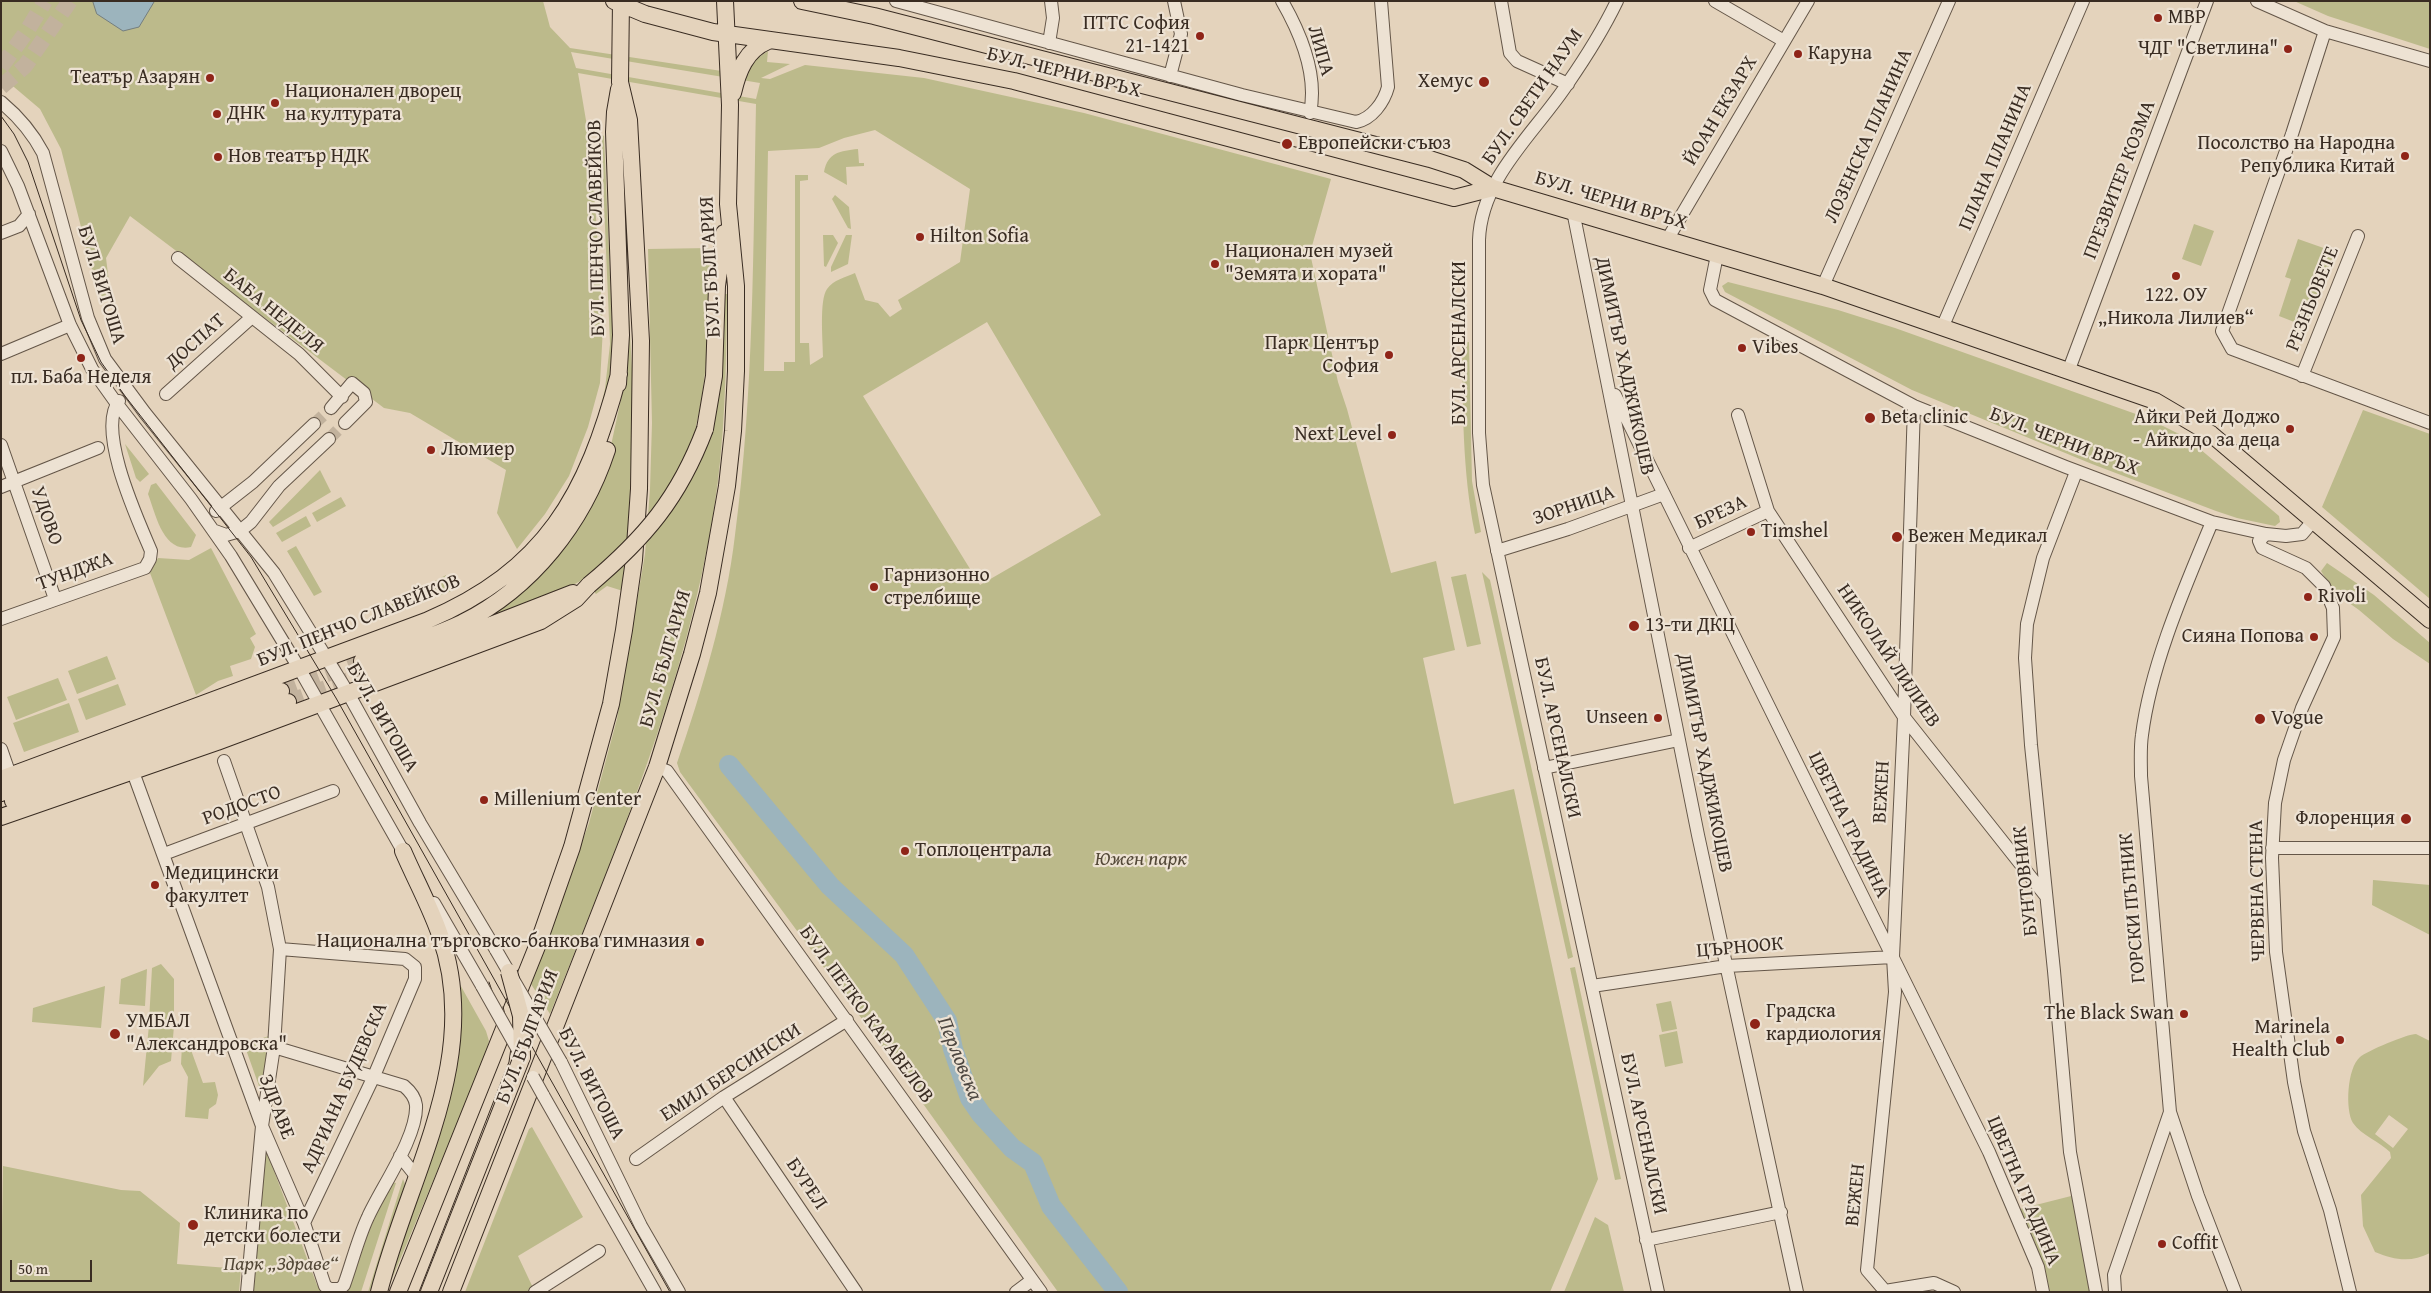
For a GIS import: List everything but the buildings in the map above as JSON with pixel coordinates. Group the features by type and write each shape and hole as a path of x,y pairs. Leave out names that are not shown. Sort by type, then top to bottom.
{"main road":[{"name":"БУЛ. БЪЛГАРИЯ","path":"451,1292 656,766 692,654 708,593 730,458 736,371 736,286 728,204 730,105 726,1"},
{"name":"БУЛ. ЧЕРНИ ВРЪХ","path":"802,1 865,14 1430,159 1464,170 1493,188 1823,286 2155,401 2211,434 2430,620"},
{"name":"БУЛ. БЪЛГАРИЯ","path":"398,1292 538,944 572,847 611,704 634,560 641,425 641,341 634,195 629,120 620,82 619,2"},
{"name":"БУЛ. ЧЕРНИ ВРЪХ","path":"619,2 675,23 726,35 908,60 1005,79 1454,198 1493,188"},
{"path":"730,105 737,77 745,60 754,49 768,41"},
{"name":"БУЛ. ПЕНЧО СЛАВЕЙКОВ","path":"589,586 510,619 365,667 461,623 521,584 550,554 580,510 603,463 612,436 621,335 614,132 620,82"},
{"name":"БУЛ. ПЕНЧО СЛАВЕЙКОВ","path":"1,817 133,772 541,622 576,599 633,546 652,525 687,471 705,429 714,376 718,286 728,204"},
{"name":"БУЛ. ПЕНЧО СЛАВЕЙКОВ","path":"6,777 447,612 488,589 519,566 556,523 581,483 602,434 619,374"},
{"name":"БУЛ. ПЕНЧО СЛАВЕЙКОВ","path":"1,793 284,696 1,806"},
{"path":"379,1292 450,1068 454,1009 448,966 440,935 403,851"},
{"path":"429,1292 522,1057 521,1016 509,972"}],"street":[{"name":"БУЛ. ЧЕРНИ ВРЪХ","path":"896,1 1310,113 1356,122 1362,121 1375,111 1386,96 1388,87 1381,1"},
{"path":"1049,43 1053,24 1051,1"},
{"path":"1170,76 1181,34 1174,1"},
{"name":"ЛИПА","path":"1282,1 1303,45 1313,97 1310,113"},
{"path":"1501,1 1510,53 1517,61 1568,84"},
{"name":"БУЛ. СВЕТИ НАУМ","path":"1493,188 1514,155 1568,84 1604,28 1616,1"},
{"path":"1715,1 1784,41"},
{"name":"ЙОАН ЕКЗАРХ","path":"1666,240 1808,1"},
{"name":"ЛОЗЕНСКА ПЛАНИНА","path":"1823,286 1949,1"},
{"name":"ПЛАНА ПЛАНИНА","path":"1942,328 2084,1"},
{"name":"ПРЕЗВИТЕР КОЗМА","path":"2068,372 2207,1"},
{"path":"2257,1 2325,31 2430,61"},
{"path":"2325,31 2292,134 2222,331 2232,349 2430,423"},
{"name":"БУЛ. ВИТОША","path":"1,102 16,114 32,133 43,153 91,329 105,359 129,393 274,573 348,693 420,823 561,1062 641,1226 679,1292"},
{"name":"БУЛ. ВИТОША","path":"1,151 18,186 70,325 92,369 116,404 166,464 214,530 299,668 655,1292"},
{"name":"БУЛ. АРСЕНАЛСКИ","path":"1493,188 1482,214 1479,233 1477,331 1479,433 1483,485 1658,1292"},
{"name":"ДИМИТЪР ХАДЖИКОЦЕВ","path":"1573,211 1679,740 1797,1292"},
{"path":"1,233 19,226 28,214"},
{"name":"РЕЗНЬОВЕТЕ","path":"2302,376 2358,236"},
{"name":"БУЛ. ЧЕРНИ ВРЪХ","path":"1717,255 1710,290 1715,300 1914,406 2076,472 2212,522 2266,534 2286,536 2302,534 2313,521"},
{"name":"БАБА НЕДЕЛЯ","path":"178,258 299,354 342,397"},
{"name":"ДОСПАТ","path":"166,394 252,317"},
{"path":"1,354 70,325"},
{"name":"ЦВЕТНА ГРАДИНА","path":"1607,379 1689,548 1851,869 1892,957 2005,1186 2038,1267 2043,1292"},
{"path":"331,408 352,383 364,393 366,402 345,423"},
{"path":"116,404 129,393"},
{"name":"ТУНДЖА","path":"1,619 144,568 150,559 151,551 120,471 113,431 116,404"},
{"name":"ВЕЖЕН","path":"1914,406 1904,718 1892,957 1894,992 1867,1270 1885,1291 1934,1283 1954,1292"},
{"name":"НИКОЛАЙ ЛИЛИЕВ","path":"1738,415 1768,511 1904,718 2046,896"},
{"path":"314,424 253,482 220,507 213,519 214,530 226,535 240,532 251,522 279,486 329,439"},
{"name":"УДОВО","path":"1,445 55,600"},
{"path":"1,487 98,448"},
{"name":"БУНТОВНИК","path":"2076,472 2043,558 2027,624 2025,658 2070,1152 2096,1292"},
{"name":"ЗОРНИЦА","path":"1497,551 1664,494"},
{"name":"БРЕЗА","path":"1689,548 1768,511"},
{"name":"ГОРСКИ ПЪТНИК","path":"2212,522 2182,593 2151,688 2142,735 2141,776 2170,1112 2198,1196 2235,1292"},
{"name":"ЧЕРВЕНА СТЕНА","path":"2266,534 2259,541 2262,548 2306,568 2324,586 2333,608 2334,637 2302,708 2284,760 2275,803 2272,848 2276,952 2294,1082 2304,1131 2330,1210 2350,1292"},
{"path":"1544,768 1679,740"},
{"path":"1,749 6,777"},
{"path":"224,761 248,824 268,887 280,949 274,1047 262,1126 247,1292"},
{"name":"БУЛ. ПЕТКО КАРАВЕЛОВ","path":"656,766 667,771 1041,1292"},
{"name":"ЗДРАВЕ","path":"133,772 262,1126 304,1223 325,1286 335,1290 344,1285 368,1218 400,1156"},
{"name":"РОДОСТО","path":"164,854 333,791"},
{"path":"2272,848 2430,848"},
{"name":"АДРИАНА БУДЕВСКА","path":"280,949 405,959 415,967 414,979 374,1076 304,1223"},
{"name":"ЦЪРНООК","path":"1592,986 1727,966 1892,957"},
{"name":"ЕМИЛ БЕРСИНСКИ","path":"636,1159 724,1097 847,1020"},
{"path":"274,1047 404,1086 414,1098 416,1114 400,1156 416,1176"},
{"name":"БУРЕЛ","path":"724,1097 856,1292"},
{"path":"2115,1292 2114,1274 2170,1112"},
{"path":"1646,1240 1781,1212"},
{"path":"538,1291 599,1251"},
{"path":"1016,1292 1032,1280"}],"green space":[{"name":"Южен парк","path":"1,1 543,1 550,27 570,48 748,75 752,62 768,51 767,62 790,64 761,78 770,79 805,65 924,78 1084,113 1331,179 1310,253 1338,382 1391,573 1436,561 1455,650 1423,658 1454,804 1514,789 1598,1179 1550,1292 1058,1292 873,1034 680,772 677,763 712,651 726,593 735,535 746,428 752,320 756,104 578,73 592,156 603,327 600,383 588,427 569,476 545,514 517,549 497,513 506,470 410,413 384,408 130,216 106,258 110,290 107,296 99,297 61,149 40,109 1,76","holes":["571,52 760,83 756,99 576,68","875,130 970,189 960,262 898,300 902,309 890,317 878,303 865,300 855,273 833,283 827,289 823,302 823,357 810,365 809,343 800,343 800,181 808,180 808,175 795,175 795,362 784,362 784,371 764,371 768,151 819,148 844,138","987,322 1101,515 980,585 863,396"]},
{"path":"2294,1 2430,1 2430,49 2328,16"},
{"path":"601,134 604,136 613,345 609,390 587,459 569,489 585,457 596,427 605,389 610,344"},
{"path":"858,149 859,163 864,163 864,166 846,167 847,185 824,172 828,160 832,156 840,152"},
{"path":"835,195 849,207 851,229 848,228 832,199"},
{"path":"623,203 633,389 629,526 623,591 607,586 596,594 584,579 551,597 468,629 507,604 537,576 607,464 624,385"},
{"path":"2194,224 2214,231 2201,266 2182,259"},
{"path":"823,235 833,235 838,243 826,267 824,266"},
{"path":"846,235 852,235 848,264 831,272 831,267"},
{"path":"2298,239 2335,252 2307,327 2279,316 2291,279 2285,277"},
{"path":"710,248 706,360 701,404 696,426 713,430 720,379 724,294 727,294 726,354 723,431 718,483 702,575 686,640 646,766 600,890 550,1014 531,984 589,823 617,719 645,554 650,489 652,423 648,249"},
{"path":"1728,282 1838,310 1895,328 2147,418 2179,434 2200,449 2279,516 2280,522 2275,526 2237,518 2216,511 2092,464 1912,390 1725,292 1722,286"},
{"path":"1469,342 1472,481 1481,532 1475,534 1465,462 1463,415 1462,343"},
{"path":"2363,410 2430,434 2430,599 2322,507"},
{"path":"125,444 149,474 140,482 136,478"},
{"path":"320,470 331,492 273,527 269,522"},
{"path":"156,483 196,535 191,547 181,547 174,544 162,531 148,494 151,485"},
{"path":"341,497 346,506 317,522 312,513"},
{"path":"306,516 311,526 282,542 276,533"},
{"path":"296,546 322,592 314,596 287,551"},
{"path":"211,548 256,634 250,638 255,647 251,659 230,666 233,676 218,681 196,695 150,573 158,558 189,560"},
{"path":"2327,563 2374,595 2430,643 2430,664 2393,639 2359,610 2335,593 2321,571"},
{"path":"1482,572 1490,580 1573,957 1568,959"},
{"path":"1466,574 1481,644 1467,647 1451,577"},
{"path":"446,575 454,590 386,617 381,610"},
{"path":"107,656 116,679 77,694 68,671"},
{"path":"58,678 67,700 16,720 7,697"},
{"path":"118,684 126,705 86,720 78,699"},
{"path":"69,703 79,732 24,752 13,723"},
{"path":"2373,880 2430,885 2430,935 2372,905"},
{"path":"161,964 174,979 174,1022 149,1021 152,968"},
{"path":"1575,967 1621,1179 1615,1180 1570,968"},
{"path":"147,969 145,1006 119,1004 121,979"},
{"path":"453,972 486,1031 489,1041 485,1057 389,1286 448,1095"},
{"path":"105,986 101,1028 32,1022 33,1008"},
{"path":"1671,1001 1677,1029 1662,1032 1656,1004"},
{"path":"149,1025 174,1026 171,1061 159,1066 143,1086"},
{"path":"1677,1031 1683,1063 1665,1067 1659,1035"},
{"path":"2416,1034 2430,1041 2430,1253 2416,1258 2402,1259 2375,1252 2363,1226 2361,1195 2391,1158 2390,1152 2353,1123 2350,1117 2348,1099 2352,1070 2360,1057 2387,1043","holes":["2389,1115 2408,1129 2393,1148 2375,1134"]},
{"path":"269,1036 264,1100 244,1044"},
{"path":"182,1045 191,1050 203,1083 215,1082 218,1095 216,1104 209,1109 208,1119 185,1117 188,1077 181,1064"},
{"path":"532,1127 583,1217 518,1256 535,1292 465,1292 529,1129"},
{"name":"Парк „Здраве“","path":"265,1147 317,1285 327,1292 252,1292"},
{"path":"3,1166 121,1190 140,1191 180,1223 177,1264 241,1269 239,1292 1,1292"},
{"path":"403,1179 405,1184 370,1292 368,1292"},
{"name":"Парк „Здраве“","path":"391,1182 396,1183 361,1292 344,1292 365,1235"},
{"path":"2079,1194 2096,1292 2043,1292 2016,1210"},
{"path":"1595,1217 1608,1225 1624,1292 1564,1292"}],"water":[{"path":"93,1 154,2 139,27 123,31 97,14"}],"waterway":[{"name":"Перловска","path":"729,765 830,886 904,955 947,1021 953,1049 970,1098 981,1114 1012,1148 1033,1163 1051,1206 1118,1292"}],"tunnel":[{"path":"1,67 27,31 45,1"},
{"path":"1,87 25,66 70,1"},
{"path":"314,424 331,408"},
{"path":"329,439 345,423"},
{"path":"281,691 362,661"},
{"path":"288,702 368,673"}],"tram line":[{"path":"1,116 14,134 28,162 81,320 101,362 125,396 251,557 336,698 670,1292"},
{"path":"489,982 501,1017"},
{"path":"419,1292 509,1062 512,1041 503,1007"}],"place":[{"name":"МВР","path":"2158,18"},
{"name":"ПТТС София 21-1421","path":"1200,36"},
{"name":"ЧДГ \"Светлина\"","path":"2288,49"},
{"name":"Каруна","path":"1798,54"},
{"name":"Театър Азарян","path":"210,78"},
{"name":"Хемус","path":"1484,82"},
{"name":"Национален дворец на културата","path":"275,103"},
{"name":"ДНК","path":"217,114"},
{"name":"Европейски съюз","path":"1287,144"},
{"name":"Посолство на Народна Република Китай","path":"2405,156"},
{"name":"Нов театър НДК","path":"218,157"},
{"name":"Hilton Sofia","path":"920,237"},
{"name":"Национален музей \"Земята и хората\"","path":"1215,264"},
{"name":"122. ОУ „Никола Лилиев“","path":"2176,276"},
{"name":"Vibes","path":"1742,348"},
{"name":"Парк Център София","path":"1389,355"},
{"name":"пл. Баба Неделя","path":"81,358"},
{"name":"Beta clinic","path":"1870,418"},
{"name":"Айки Рей Доджо - Айкидо за деца","path":"2290,429"},
{"name":"Next Level","path":"1392,435"},
{"name":"Люмиер","path":"431,450"},
{"name":"Timshel","path":"1751,532"},
{"name":"Вежен Медикал","path":"1897,537"},
{"name":"Гарнизонно стрелбище","path":"874,587"},
{"name":"Rivoli","path":"2308,597"},
{"name":"13-ти ДКЦ","path":"1634,626"},
{"name":"Сияна Попова","path":"2314,637"},
{"name":"Unseen","path":"1658,718"},
{"name":"Vogue","path":"2260,719"},
{"name":"Millenium Center","path":"484,800"},
{"name":"Флоренция","path":"2406,819"},
{"name":"Топлоцентрала","path":"905,851"},
{"name":"Медицински факултет","path":"155,885"},
{"name":"Национална търговско-банкова гимназия","path":"700,942"},
{"name":"The Black Swan","path":"2184,1014"},
{"name":"Градска кардиология","path":"1755,1024"},
{"name":"УМБАЛ \"Александровска\"","path":"115,1034"},
{"name":"Marinela Health Club","path":"2340,1040"},
{"name":"Клиника по детски болести","path":"193,1225"},
{"name":"Coffit","path":"2162,1244"}]}
